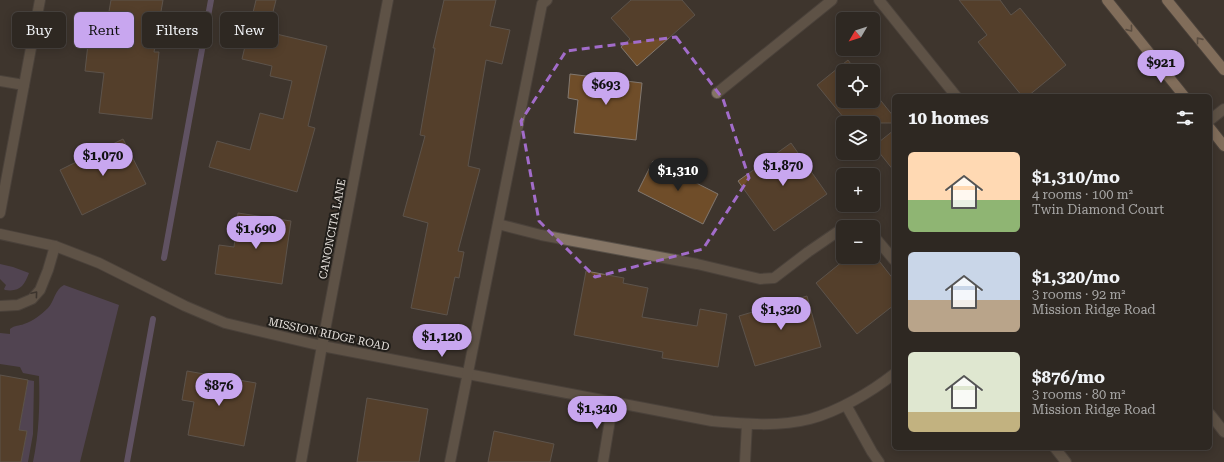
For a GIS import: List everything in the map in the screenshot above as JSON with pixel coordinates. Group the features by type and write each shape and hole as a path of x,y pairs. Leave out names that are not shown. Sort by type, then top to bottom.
{"main road":[{"path":"1107,0 1182,94"},
{"path":"1167,0 1224,70"},
{"path":"1212,131 1224,146"}],"street":[{"path":"0,213 40,0"},
{"name":"CANONCITA LANE","path":"301,462 388,0"},
{"path":"450,462 542,4 547,0"},
{"path":"717,93 832,0"},
{"path":"879,0 954,94"},
{"path":"0,81 24,85"},
{"path":"1212,118 1224,109"},
{"path":"498,224 541,235 697,264 760,279 774,278 836,233"},
{"name":"MISSION RIDGE ROAD","path":"0,234 54,246 99,263 185,306 225,323 322,346 679,416 747,424 776,423 810,418 846,405 892,375"},
{"path":"880,243 892,258"},
{"path":"0,306 18,305 32,299 40,290 48,270 54,246"},
{"path":"603,462 613,402"},
{"path":"846,405 879,462"},
{"path":"1212,417 1224,432"},
{"path":"745,462 747,424"},
{"path":"1057,450 1066,462"}],"highlighted area":[{"path":"676,37 723,99 749,178 703,249 595,277 539,221 521,121 566,51"}],"shaded area":[{"path":"0,264 29,273 21,287 14,290 4,289 6,285 0,279"},
{"path":"64,285 119,305 80,462 33,462 39,419 39,376 23,373 20,367 0,364 0,333 10,334 10,329 27,323 40,315 50,305 59,289"},
{"path":"28,380 34,381 33,434 28,462 21,462 27,431 19,430"}],"building":[{"path":"111,0 163,0 161,12 142,12 142,48 155,48 154,52 159,52 152,119 99,113 104,73 85,71 88,48 134,48 134,12 109,12"},
{"path":"256,0 276,0 273,12 253,12"},
{"path":"444,0 496,0 490,26 510,30 502,64 486,60 468,166 480,169 458,251 464,252 459,278 455,277 447,315 411,308 428,223 403,216 425,136 420,135 435,48 433,48"},
{"path":"631,0 682,0 695,15 637,66 621,47 630,39 611,18"},
{"path":"959,0 1000,0 1011,15 1020,8 1066,65 1030,94 1020,94 978,42 987,35"},
{"path":"278,34 327,46 308,126 315,128 297,192 209,167 217,141 250,150 260,113 283,119 292,81 270,76 272,66 242,59 245,48 278,48"},
{"path":"848,60 851,64 843,64"},
{"path":"836,70 836,108 880,108 880,100 892,115 892,123 880,123 880,116 842,116 817,85"},
{"path":"570,74 642,83 636,140 574,133 578,100 568,98"},
{"path":"892,132 892,168 880,154 880,141"},
{"path":"123,139 146,184 82,215 60,170"},
{"path":"791,143 827,194 774,231 738,181"},
{"path":"653,161 718,194 703,224 638,191"},
{"path":"238,213 291,221 282,284 215,274 219,245 234,247"},
{"path":"880,262 892,277 892,307 857,334 816,283 839,264 880,264"},
{"path":"586,271 624,278 623,283 648,288 642,317 697,326 700,309 727,314 718,367 662,358 663,352 574,335"},
{"path":"807,296 821,347 755,366 739,316"},
{"path":"187,371 256,383 244,446 188,435 194,402 182,400"},
{"path":"0,375 28,380 19,430 27,431 21,462 0,462"},
{"path":"367,398 428,409 419,462 357,462"},
{"path":"494,431 554,444 550,462 488,462"}],"waterway":[{"path":"164,258 211,0"},
{"path":"127,462 153,319"}]}
